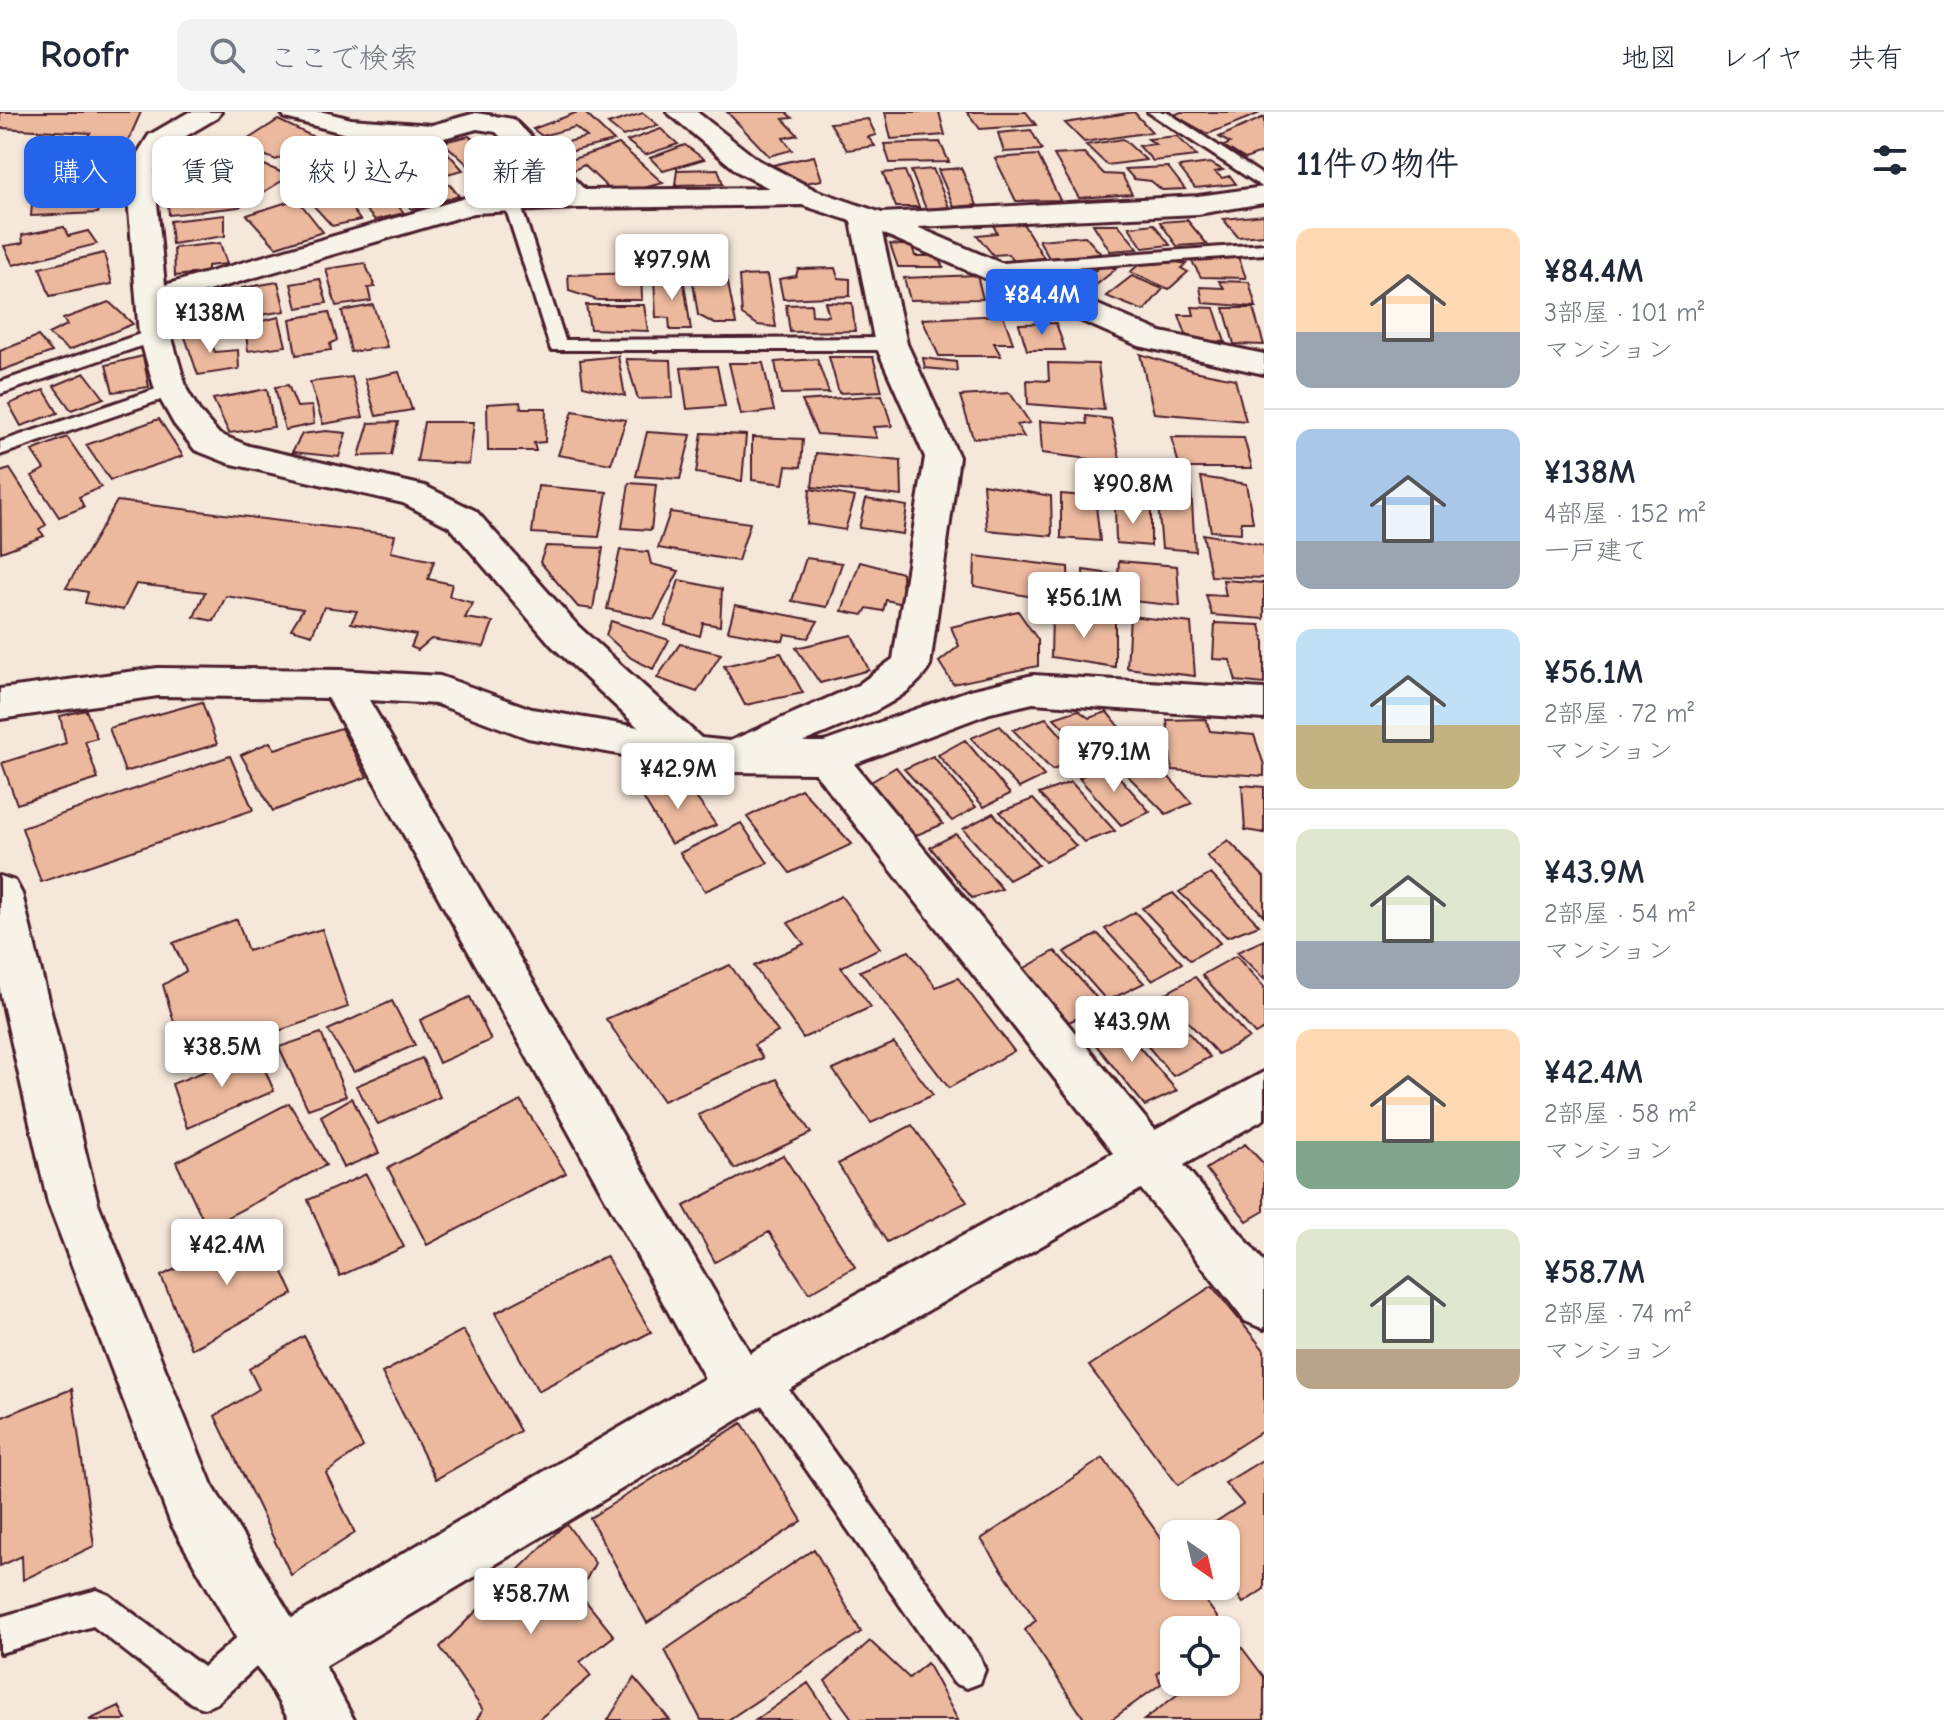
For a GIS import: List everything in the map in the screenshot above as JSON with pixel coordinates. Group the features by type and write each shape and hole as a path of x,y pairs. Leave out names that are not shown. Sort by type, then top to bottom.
{"street":[{"path":"208,112 159,141 140,172 155,335 171,390 186,417 207,442 240,455 413,494 463,519 565,636 690,752"},
{"path":"294,112 350,127 433,133 476,121 504,125 578,199 805,196"},
{"path":"680,112 748,166 805,196 871,218 1150,339 1264,364"},
{"path":"871,218 1198,205 1264,195"},
{"path":"152,298 464,207"},
{"path":"732,757 872,695 911,666 942,457 891,344 871,218"},
{"path":"0,704 158,682 340,684 440,690 528,723 690,752 732,757 826,758 984,700 1033,689 1264,704"},
{"path":"340,684 750,1383"},
{"path":"826,758 1264,1303"},
{"path":"0,894 73,1203 191,1504 323,1720"},
{"path":"276,1645 1264,1094"}],"lane":[{"path":"1156,112 1264,183"},
{"path":"514,208 558,346 891,344"},
{"path":"991,269 1264,249"},
{"path":"0,388 155,335"},
{"path":"0,449 171,390"},
{"path":"750,1383 967,1670"},
{"path":"0,1635 97,1607 204,1690 276,1645"}],"building":[{"path":"0,112 141,112 130,136 88,136 90,133 0,128"},
{"path":"584,112 614,141 576,150 576,140 587,137 575,127 542,136 533,129"},
{"path":"727,112 786,112 792,118 783,119 798,135 783,138 792,150 769,156"},
{"path":"885,112 939,112 945,135 891,139"},
{"path":"967,112 1026,112 1036,125 980,129"},
{"path":"1134,112 1152,132 1084,142 1065,123"},
{"path":"1181,112 1258,114 1208,134 1174,115"},
{"path":"643,113 658,125 623,136 608,124"},
{"path":"1264,117 1264,152 1245,159 1224,146 1230,143 1219,137"},
{"path":"868,119 876,135 868,137 875,146 847,150 830,123"},
{"path":"278,120 312,136 280,136 280,158 276,160 264,155 264,136 253,136"},
{"path":"661,129 678,144 645,155 627,141"},
{"path":"1031,130 1042,150 1004,152 998,133"},
{"path":"1177,136 1197,156 1153,161 1139,146 1155,144 1148,139"},
{"path":"464,137 464,161 448,147 448,141"},
{"path":"1123,139 1146,160 1107,165 1086,145"},
{"path":"940,142 949,162 890,163 884,144"},
{"path":"619,144 663,183 643,188 609,189 584,165 576,169 576,158"},
{"path":"685,145 704,159 663,171 650,158"},
{"path":"448,153 463,170 448,174"},
{"path":"1084,153 1104,174 1122,175 1132,194 1079,198 1054,155"},
{"path":"1038,155 1060,200 1016,201 995,158"},
{"path":"814,156 822,180 805,183 773,165"},
{"path":"1210,163 1223,170 1215,172 1222,178 1230,176 1236,184 1195,188 1179,167"},
{"path":"264,165 280,172 280,182 264,192"},
{"path":"1168,167 1185,189 1162,190 1151,181 1134,179 1125,169"},
{"path":"961,168 977,205 954,207 938,170"},
{"path":"718,169 723,184 675,185 677,170"},
{"path":"933,169 949,207 926,209 911,171"},
{"path":"905,171 919,207 896,207 883,173"},
{"path":"448,185 450,185 459,196 448,199"},
{"path":"280,204 280,208 304,208 323,232 276,247 247,215"},
{"path":"32,208 99,208 98,213 31,216"},
{"path":"168,208 230,208 169,215"},
{"path":"316,208 352,208 360,220 332,226"},
{"path":"364,208 400,208 404,213 375,220"},
{"path":"225,215 225,236 172,244 170,221"},
{"path":"1264,215 1264,235 1238,237 1223,219"},
{"path":"1187,220 1207,244 1177,246 1160,222"},
{"path":"1022,222 1044,258 1014,261 1008,254 993,255 977,235 997,233 992,223"},
{"path":"1093,224 1118,224 1138,249 1110,251"},
{"path":"1154,224 1170,245 1143,248 1129,227"},
{"path":"64,227 68,236 88,231 97,244 13,265 4,246 23,243 22,235"},
{"path":"1085,236 1101,254 1049,258 1039,240"},
{"path":"220,243 227,264 207,266 207,272 175,276 174,248"},
{"path":"890,244 912,246 915,256 937,256 943,267 898,267"},
{"path":"104,253 112,284 50,296 40,268"},
{"path":"1237,254 1246,278 1201,277 1190,258"},
{"path":"1146,259 1157,264 1164,259 1186,264 1181,268 1188,272 1169,289 1130,272"},
{"path":"365,263 375,287 368,288 371,301 336,306 326,269"},
{"path":"1105,264 1116,269 1086,293 1060,281 1084,266 1094,271"},
{"path":"835,268 838,278 850,279 850,296 783,299 779,279 796,276 798,269"},
{"path":"641,273 642,300 597,300 569,291 568,275"},
{"path":"726,273 736,324 715,324 698,315 692,276"},
{"path":"767,275 776,327 758,325 742,315 739,276"},
{"path":"977,275 983,299 910,300 904,278"},
{"path":"683,276 691,330 670,330 669,318 656,317 654,279"},
{"path":"1132,276 1163,289 1144,311 1106,296"},
{"path":"320,279 327,303 297,308 291,284"},
{"path":"1219,281 1249,282 1256,307 1203,303 1200,287 1224,288"},
{"path":"278,282 285,311 248,317 242,288"},
{"path":"232,294 239,321 182,327 178,302"},
{"path":"109,302 133,324 69,350 48,334 67,325 63,319"},
{"path":"825,302 852,303 855,331 790,332 786,305 811,304 812,315 829,316"},
{"path":"373,305 387,347 351,352 342,311"},
{"path":"586,305 644,305 648,331 590,329"},
{"path":"1192,307 1214,308 1225,342 1188,340 1179,315 1194,315"},
{"path":"1224,308 1253,308 1264,345 1234,344"},
{"path":"329,312 337,340 330,344 331,350 296,355 290,319"},
{"path":"1003,315 1013,343 994,343 1001,356 939,356 922,319"},
{"path":"279,317 286,346 248,351 245,325"},
{"path":"1056,323 1065,350 1027,350 1019,324"},
{"path":"206,331 215,352 238,350 239,369 198,375 184,334"},
{"path":"38,336 52,352 0,371 0,351"},
{"path":"1140,354 1194,371 1235,379 1246,421 1154,413"},
{"path":"143,356 149,387 113,392 106,365"},
{"path":"618,356 625,396 583,386 580,360"},
{"path":"829,357 873,357 882,391 839,393"},
{"path":"923,358 956,362 957,371 925,368"},
{"path":"626,359 671,360 673,398 638,399"},
{"path":"817,359 829,393 781,394 775,362"},
{"path":"729,363 763,363 774,411 741,415"},
{"path":"1048,363 1098,364 1104,410 1028,404 1027,380 1049,381"},
{"path":"717,366 725,406 687,409 681,368"},
{"path":"399,372 412,410 376,416 365,379"},
{"path":"85,373 104,398 71,410 54,386"},
{"path":"352,377 363,417 323,424 310,382"},
{"path":"288,385 297,407 312,406 314,424 285,430 275,387"},
{"path":"267,389 274,427 229,433 213,399"},
{"path":"44,390 58,413 21,426 9,404"},
{"path":"1010,393 1030,423 1017,425 1024,437 973,438 960,396"},
{"path":"882,395 892,426 873,427 877,438 817,434 802,401"},
{"path":"520,402 521,408 546,408 545,442 534,443 536,451 488,451 487,404"},
{"path":"573,411 626,420 611,464 558,455"},
{"path":"1086,416 1111,419 1121,463 1042,453 1040,421 1087,424"},
{"path":"159,419 183,456 110,480 86,445"},
{"path":"398,422 391,455 359,456 369,423"},
{"path":"424,422 474,422 469,464 417,461"},
{"path":"326,431 346,433 339,457 292,452 302,434"},
{"path":"647,432 691,435 680,479 636,476"},
{"path":"702,433 746,435 742,481 696,473"},
{"path":"67,437 101,487 79,497 84,507 59,517 32,476 44,469 32,451"},
{"path":"752,437 803,439 801,467 786,466 783,484 752,480"},
{"path":"1171,437 1244,438 1252,468 1180,468"},
{"path":"816,453 901,461 902,496 812,487"},
{"path":"10,469 46,525 39,529 44,536 1,552 0,472"},
{"path":"1201,477 1246,484 1253,522 1241,522 1241,533 1211,531"},
{"path":"1156,482 1191,487 1195,551 1162,548"},
{"path":"629,483 656,485 651,530 622,528"},
{"path":"983,484 1051,496 1052,536 987,530"},
{"path":"538,486 607,492 599,537 532,533"},
{"path":"810,489 855,497 845,530 807,524"},
{"path":"1061,494 1095,497 1100,541 1061,538"},
{"path":"866,499 907,506 903,534 859,528"},
{"path":"117,501 395,535 391,552 434,561 428,579 452,584 449,596 473,603 465,618 493,622 484,647 431,639 418,650 411,647 416,635 351,623 357,611 324,607 312,635 291,629 303,609 226,596 214,621 194,617 205,592 136,584 123,610 85,603 88,592 66,588"},
{"path":"1115,506 1151,510 1151,546 1116,543"},
{"path":"670,512 750,523 738,561 658,548"},
{"path":"1203,534 1264,545 1264,578 1211,576"},
{"path":"546,546 603,548 593,609 578,607 540,562"},
{"path":"620,550 648,552 651,564 679,571 654,619 607,609"},
{"path":"975,556 1068,567 1069,594 1038,598 974,586"},
{"path":"806,558 842,563 827,607 792,601"},
{"path":"1119,561 1177,566 1180,606 1084,596 1083,570 1118,575"},
{"path":"860,562 902,573 903,604 886,600 883,611 867,608 863,615 842,611"},
{"path":"679,580 722,589 720,626 703,623 700,636 665,625"},
{"path":"1223,580 1264,583 1264,619 1212,615 1206,595 1226,596"},
{"path":"735,605 818,621 808,638 785,634 783,641 728,631"},
{"path":"1018,611 1038,640 1038,666 953,684 939,662 959,646 951,627"},
{"path":"1052,614 1115,621 1115,667 1051,657"},
{"path":"1130,616 1191,623 1195,676 1127,668"},
{"path":"611,621 669,640 653,669 631,658 606,635"},
{"path":"1215,623 1260,625 1264,642 1264,684 1236,681 1230,660 1213,659"},
{"path":"852,635 869,670 820,683 796,648"},
{"path":"680,644 721,654 697,692 657,678"},
{"path":"781,653 803,693 745,705 724,666"},
{"path":"202,702 217,744 125,772 109,728"},
{"path":"86,710 97,738 85,741 98,779 17,804 2,763 66,743 60,716"},
{"path":"1078,710 1089,718 1107,712 1128,738 1090,755 1054,718"},
{"path":"1046,718 1082,759 1052,770 1013,730"},
{"path":"1206,719 1210,731 1254,735 1264,765 1264,776 1172,770 1167,720"},
{"path":"1000,726 1044,776 1019,788 971,738"},
{"path":"341,728 367,777 273,811 241,755 270,742 275,749"},
{"path":"965,740 1010,794 984,807 938,755"},
{"path":"1141,746 1192,803 1166,814 1112,760"},
{"path":"230,756 253,810 41,882 22,828"},
{"path":"933,756 976,807 952,821 904,769"},
{"path":"1106,762 1150,812 1121,825 1079,778"},
{"path":"896,767 943,824 914,836 871,782"},
{"path":"682,778 716,825 671,844 642,796"},
{"path":"1071,782 1115,831 1084,842 1039,794"},
{"path":"1242,785 1264,787 1264,833 1245,830"},
{"path":"801,789 852,844 790,873 747,817"},
{"path":"1033,799 1076,846 1045,862 1000,812"},
{"path":"993,813 1038,865 1009,880 963,829"},
{"path":"741,823 768,863 705,891 680,853"},
{"path":"956,834 1002,889 972,898 930,847"},
{"path":"1228,840 1264,877 1264,916 1207,856"},
{"path":"1211,874 1259,925 1227,937 1179,892"},
{"path":"1173,893 1220,943 1190,960 1142,908"},
{"path":"841,896 880,948 841,967 871,1007 803,1038 754,966 804,944 788,923"},
{"path":"1135,912 1182,963 1152,980 1105,929"},
{"path":"237,919 248,951 322,929 348,1007 186,1063 163,985 186,971 173,943"},
{"path":"1098,934 1144,983 1107,1001 1064,952"},
{"path":"1264,940 1264,979 1237,952"},
{"path":"909,951 936,987 958,978 1014,1051 949,1088 860,971"},
{"path":"1055,951 1103,1005 1069,1022 1023,969"},
{"path":"1236,956 1264,987 1264,1029 1255,1034 1202,975"},
{"path":"730,965 778,1032 754,1045 763,1058 663,1101 606,1019"},
{"path":"1195,977 1249,1038 1218,1054 1163,995"},
{"path":"470,997 491,1040 439,1063 420,1020"},
{"path":"1158,999 1210,1057 1173,1076 1122,1016"},
{"path":"392,1001 415,1045 354,1072 328,1030"},
{"path":"1116,1020 1177,1091 1145,1106 1088,1035"},
{"path":"321,1033 346,1096 308,1109 279,1047"},
{"path":"894,1043 933,1095 871,1123 833,1070"},
{"path":"257,1051 274,1091 187,1128 172,1084"},
{"path":"422,1058 440,1097 378,1124 356,1086"},
{"path":"777,1079 811,1133 735,1169 698,1115"},
{"path":"352,1098 379,1153 343,1168 321,1116"},
{"path":"521,1101 566,1173 427,1245 388,1168"},
{"path":"289,1103 326,1165 207,1228 176,1162"},
{"path":"912,1125 967,1202 887,1242 838,1164"},
{"path":"1245,1144 1264,1164 1264,1211 1247,1221 1206,1169"},
{"path":"783,1155 855,1267 809,1293 769,1232 715,1262 684,1206"},
{"path":"366,1174 404,1247 340,1276 308,1200"},
{"path":"262,1226 293,1294 192,1349 161,1276"},
{"path":"606,1256 651,1332 538,1391 495,1313"},
{"path":"1212,1286 1264,1350 1264,1430 1178,1485 1089,1366"},
{"path":"463,1330 520,1431 436,1479 382,1373"},
{"path":"304,1336 363,1447 326,1473 355,1533 291,1575 215,1416 259,1389 249,1369"},
{"path":"72,1389 94,1546 23,1580 22,1556 0,1566 0,1418"},
{"path":"742,1423 802,1521 647,1623 590,1518"},
{"path":"1103,1458 1160,1537 1160,1600 1205,1600 1216,1616 1160,1616 1160,1671 1157,1673 1160,1685 1111,1720 1085,1720 1025,1630 1036,1620 981,1539"},
{"path":"1264,1459 1264,1589 1243,1603 1240,1599 1240,1520 1218,1520 1243,1504 1225,1483"},
{"path":"566,1523 595,1563 579,1593 614,1636 580,1662 591,1676 538,1720 476,1720 483,1710 440,1647"},
{"path":"814,1549 861,1632 728,1720 701,1720 665,1650"},
{"path":"870,1641 909,1678 927,1663 958,1720 853,1720 825,1681"},
{"path":"1240,1645 1264,1677 1264,1720 1144,1720 1176,1696 1240,1696"},
{"path":"634,1678 670,1720 608,1720"},
{"path":"808,1683 833,1720 756,1720"},
{"path":"119,1706 126,1720 89,1720"}]}
